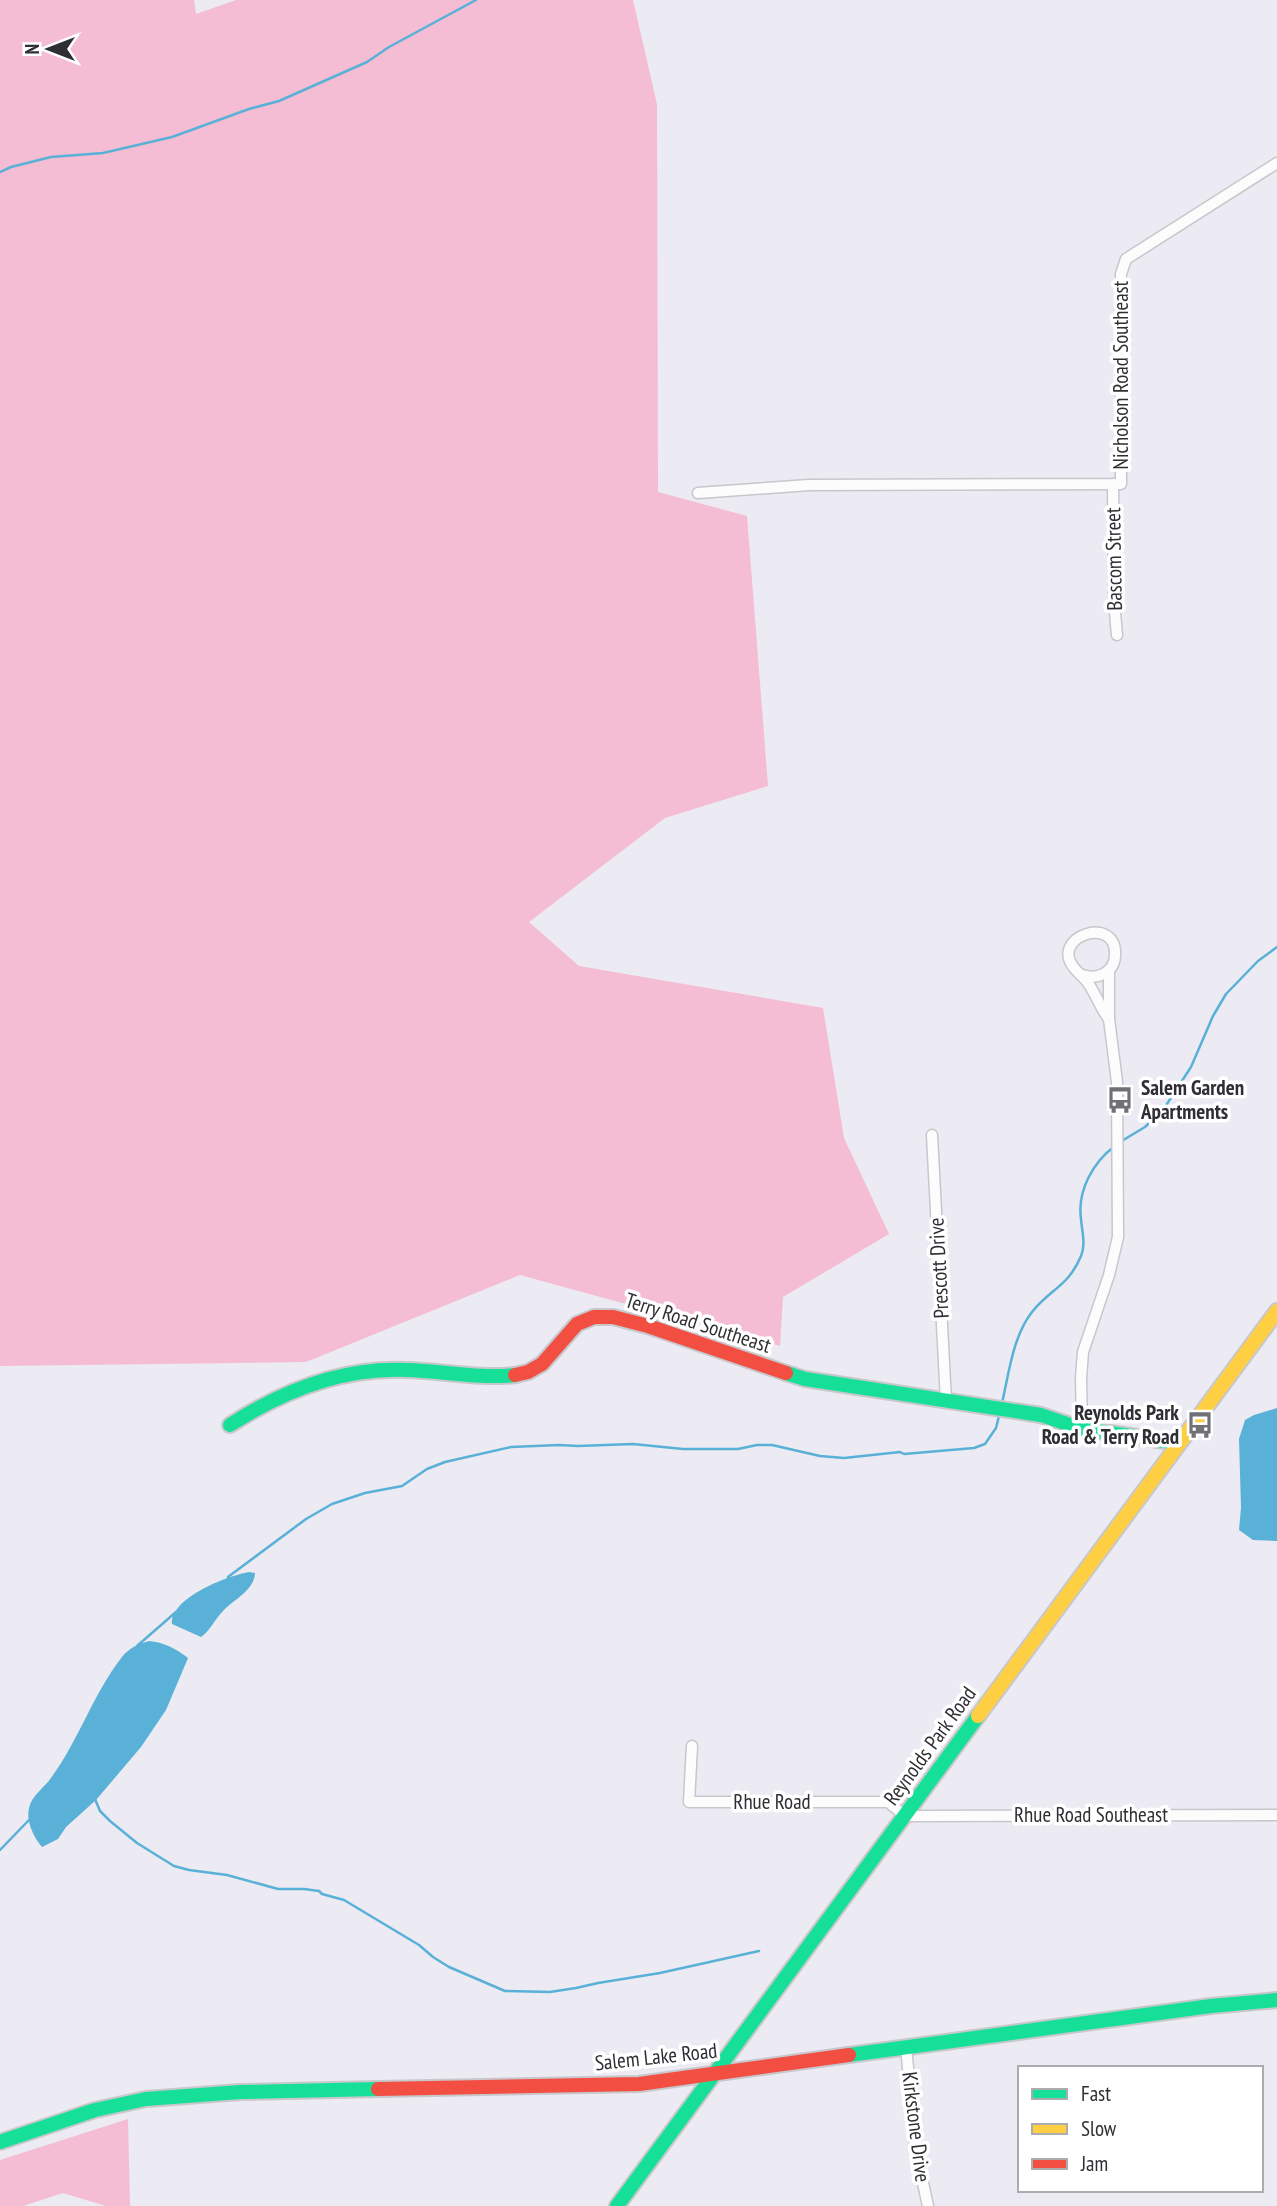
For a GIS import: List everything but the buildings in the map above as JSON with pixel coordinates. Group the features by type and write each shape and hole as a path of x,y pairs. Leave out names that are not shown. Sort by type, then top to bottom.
{"street":[{"name":"Nicholson Road Southeast","path":"698,494 809,485 1121,484 1121,274 1126,259 1277,163"},
{"name":"Bascom Street","path":"1113,484 1114,602 1117,635"},
{"path":"1082,1429 1083,1352 1109,1275 1118,1237 1117,1082 1109,1019 1109,970 1115,954 1111,942 1101,934 1088,932 1078,937 1070,952 1071,962 1109,1019"},
{"path":"1082,975 1094,978 1109,970"},
{"name":"Prescott Drive","path":"932,1135 946,1401"},
{"name":"Reynolds Park Road","path":"617,2206 1277,1311"},
{"name":"Terry Road Southeast","path":"230,1425 250,1411 310,1385 358,1372 404,1370 497,1375 528,1373 540,1366 577,1324 604,1316 648,1326 805,1379 1041,1415 1082,1429 1179,1443"},
{"name":"Rhue Road","path":"692,1746 689,1801 888,1802 905,1816"},
{"name":"Rhue Road Southeast","path":"905,1816 1277,1815"},
{"name":"Salem Lake Road","path":"0,2142 95,2110 146,2099 240,2092 639,2084 1277,2000"},
{"name":"Kirkstone Drive","path":"906,2047 916,2151 928,2206"}],"shaded area":[{"path":"0,0 194,0 196,14 236,0 633,0 657,104 658,492 747,516 768,786 665,818 529,922 579,966 823,1008 844,1138 889,1234 783,1297 780,1346 520,1275 306,1362 0,1366"},
{"path":"128,2119 130,2206 106,2206 63,2193 23,2206 0,2206 0,2160"}],"water":[{"path":"1277,1408 1277,1541 1253,1540 1239,1530 1239,1439 1245,1420"},
{"path":"249,1572 255,1573 251,1585 223,1611 201,1637 172,1624 180,1605 190,1597 214,1583"},
{"path":"149,1641 170,1647 188,1658 166,1710 141,1747 96,1800 66,1827 58,1839 42,1847 29,1823 28,1813 35,1795 61,1763 122,1657 134,1647"}],"waterway":[{"path":"0,172 51,157 103,153 172,137 279,101 367,62 389,47 476,0"},
{"path":"1120,1142 1145,1127 1163,1110 1191,1067 1213,1016 1226,994 1258,961 1277,947"},
{"path":"1002,1403 1012,1355 1020,1332 1039,1304 1070,1275 1081,1256 1083,1242 1080,1208 1084,1188 1100,1160 1115,1146"},
{"path":"228,1580 228,1577 306,1519 332,1504 365,1493 402,1486 427,1469 445,1462 511,1447 633,1444 683,1449 738,1449 772,1445 820,1456 844,1458 900,1452 904,1454 974,1448 985,1444 996,1428 1000,1412"},
{"path":"137,1646 176,1612"},
{"path":"95,1799 100,1811 110,1821 137,1843 174,1866 227,1875 278,1889 319,1891 344,1900 419,1945 449,1967 505,1991 550,1992 576,1988 759,1951"},
{"path":"0,1850 29,1820"}],"traffic: fast":[{"path":"230,1425 293,1391 360,1372 407,1370 515,1375"},
{"path":"786,1373 805,1379 1041,1415 1082,1429 1179,1443"},
{"path":"617,2206 978,1716"},
{"path":"849,2055 1211,2006 1277,2000"},
{"path":"0,2142 95,2110 146,2099 240,2092 378,2089"}],"traffic: slow":[{"path":"978,1716 1277,1311"}],"traffic: jam":[{"path":"515,1375 528,1372 542,1364 577,1324 594,1317 613,1317 648,1326 786,1373"},
{"path":"378,2089 639,2084 849,2055"}],"place":[{"name":"Salem Garden Apartments","path":"1120,1100"},
{"name":"Reynolds Park Road & Terry Road","path":"1200,1425"}]}
